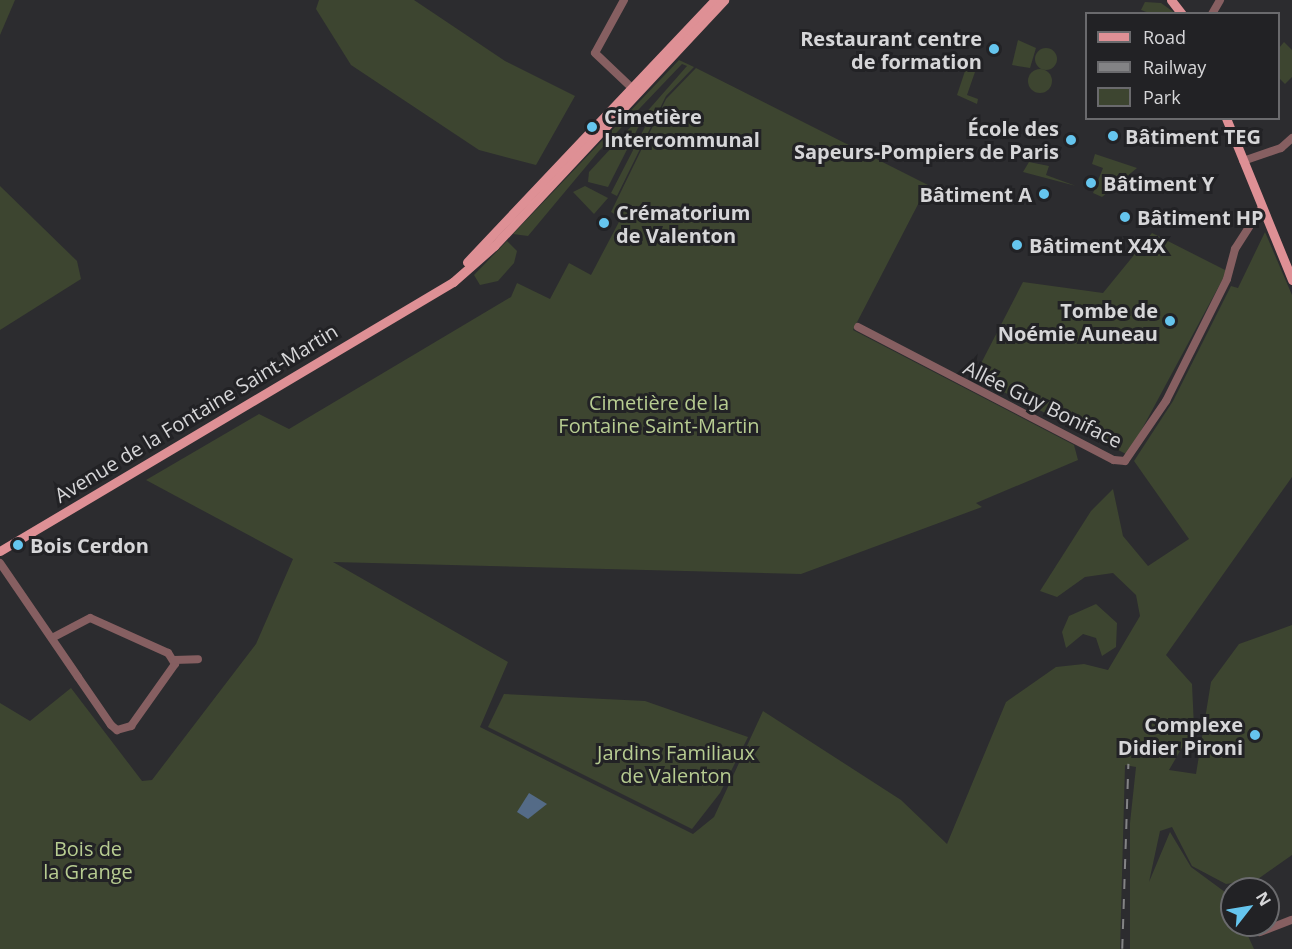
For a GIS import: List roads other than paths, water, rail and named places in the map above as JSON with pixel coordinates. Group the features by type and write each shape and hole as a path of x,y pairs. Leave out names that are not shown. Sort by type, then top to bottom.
{"main road":[{"name":"Avenue de la Fontaine Saint-Martin","path":"0,551 453,282 506,233 715,0"},
{"name":"Avenue de la Fontaine Saint-Martin","path":"635,90 724,0"},
{"path":"1170,0 1182,12"},
{"name":"Avenue de la Fontaine Saint-Martin","path":"411,306 453,275 614,113"},
{"path":"1227,120 1292,280"},
{"path":"506,233 504,226 520,207"}],"street":[{"path":"624,0 595,53 635,90"},
{"path":"1243,161 1281,148 1292,138"},
{"name":"Allée Guy Boniface","path":"858,327 1114,460 1125,461 1166,401 1227,279 1235,249 1262,207"},
{"path":"0,563 111,725 117,730 131,726 173,669 174,660"},
{"path":"52,638 90,618 174,660 198,659"}],"water":[{"path":"529,793 547,804 528,819 517,812"}],"railway":[{"path":"1122,949 1128,764"}],"place":[{"name":"Restaurant centre de formation","path":"994,49"},
{"name":"Cimetière Intercommunal","path":"592,127"},
{"name":"Bâtiment TEG","path":"1113,136"},
{"name":"École des Sapeurs-Pompiers de Paris","path":"1071,140"},
{"name":"Bâtiment Y","path":"1091,183"},
{"name":"Bâtiment A","path":"1044,194"},
{"name":"Bâtiment HP","path":"1125,217"},
{"name":"Crématorium de Valenton","path":"604,223"},
{"name":"Bâtiment X4X","path":"1017,245"},
{"name":"Tombe de Noémie Auneau","path":"1170,321"},
{"name":"Bois Cerdon","path":"18,545"},
{"name":"Complexe Didier Pironi","path":"1255,735"}],"park label":[{"name":"Cimetière de la Fontaine Saint-Martin","path":"659,414"},
{"name":"Jardins Familiaux de Valenton","path":"676,764"},
{"name":"Bois de la Grange","path":"88,860"}]}
